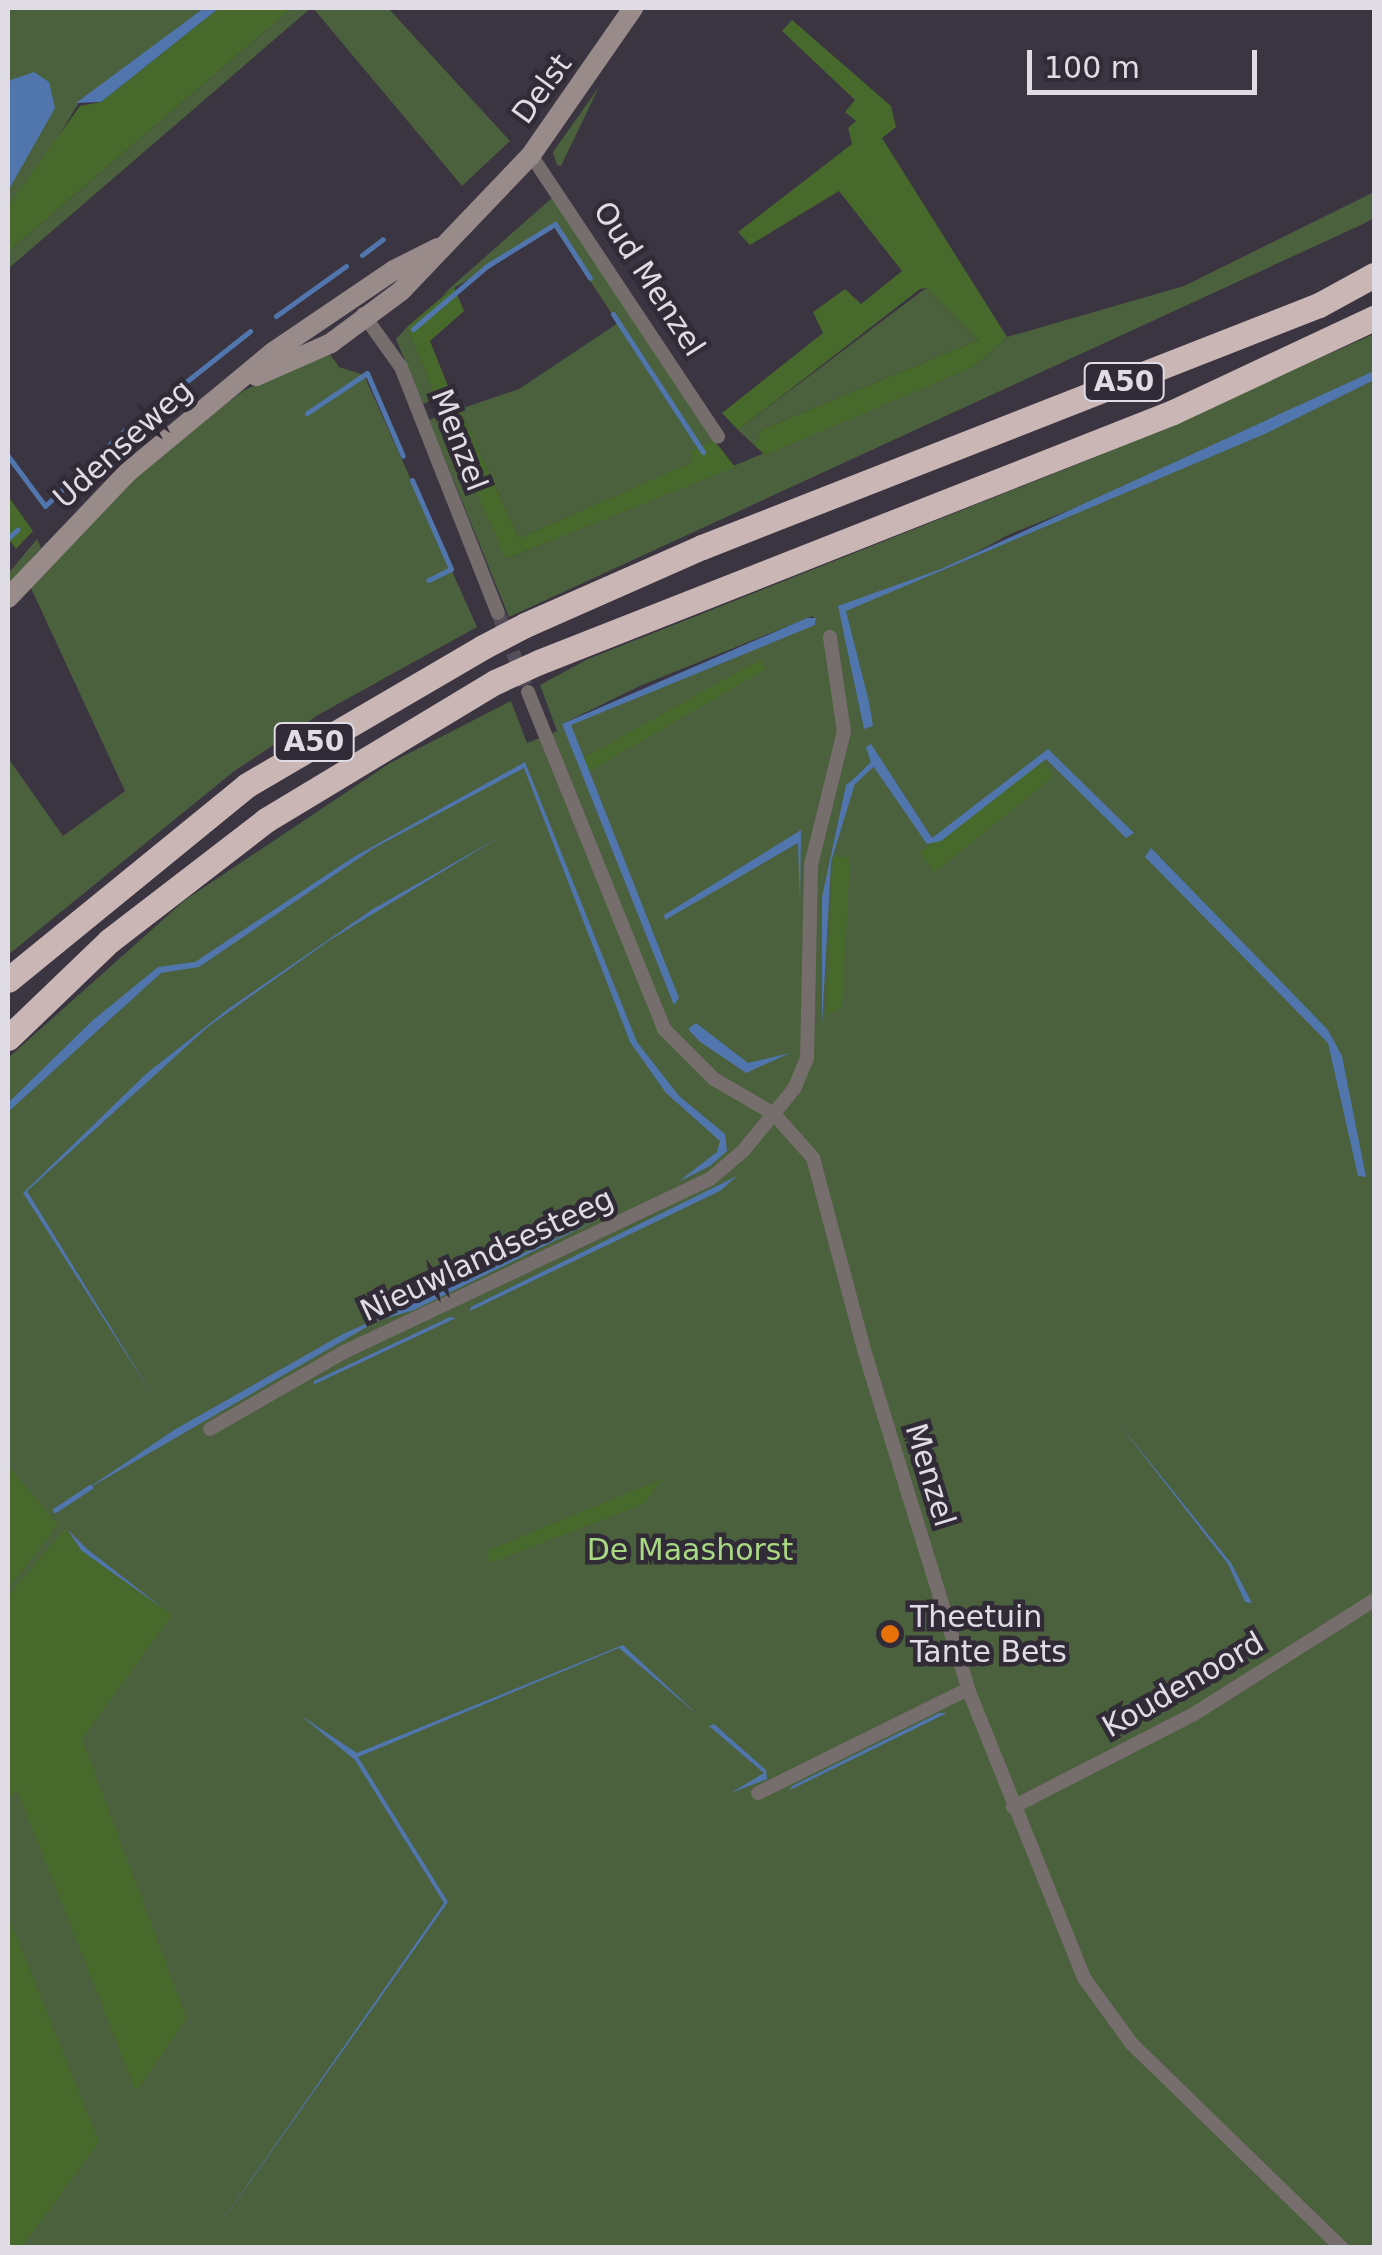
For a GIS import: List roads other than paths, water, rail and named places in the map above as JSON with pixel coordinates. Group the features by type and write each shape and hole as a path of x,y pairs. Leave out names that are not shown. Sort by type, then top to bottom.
{"highway":[{"name":"A50","path":"8,980 84,912 247,786 482,646 702,547 1320,305 1374,275"},
{"name":"A50","path":"8,1038 109,941 266,820 495,682 1172,412 1374,318"}],"street":[{"name":"Delst","path":"531,154 633,8"},
{"name":"Udenseweg","path":"240,382 331,343 401,291 531,154"},
{"name":"Oud Menzel","path":"531,154 718,436"},
{"name":"Udenseweg","path":"8,598 128,472 351,297 438,248"},
{"name":"Menzel","path":"351,297 401,368 498,613"},
{"name":"Nieuwlandsesteeg","path":"210,1429 344,1352 710,1179 774,1114 807,1058 811,865 844,732 830,637"},
{"name":"Menzel","path":"528,692 664,1030 702,1070 774,1114 799,1136 817,1170 866,1357 968,1689 1076,1962 1107,2015 1342,2248"},
{"name":"Koudenoord","path":"1013,1807 1194,1714 1374,1600"},
{"path":"758,1793 968,1689"}],"water":[{"path":"204,8 219,8 101,102 76,103"},
{"path":"34,72 49,82 55,108 8,191 8,81"},
{"path":"1374,371 1374,380 1267,433 846,611 873,726 864,729 838,606 941,569"},
{"path":"807,618 816,618 815,625 571,725 679,998 674,1005 562,724"},
{"path":"871,744 932,838 1048,749 1134,833 1126,838 1046,759 941,841 927,844 871,763 866,747"},
{"path":"525,762 637,1042 679,1096 725,1134 727,1151 710,1166 678,1182 717,1152 720,1141 666,1093 630,1042 524,768 374,848 199,967 161,973 8,1112 8,1103 92,1021 158,967 195,962 352,858"},
{"path":"857,777 831,862 822,1025 822,897 846,785"},
{"path":"801,830 800,902 798,843 665,920 664,915"},
{"path":"503,835 330,940 209,1026 27,1191 153,1396 23,1193 146,1074 228,1009 373,909"},
{"path":"1151,848 1328,1030 1342,1056 1366,1177 1358,1176 1328,1043 1145,857"},
{"path":"696,1023 748,1063 790,1053 746,1073 699,1041 688,1029"},
{"path":"737,1176 720,1191 470,1311 471,1307"},
{"path":"597,1220 414,1310 377,1321 84,1491 174,1430 343,1334"},
{"path":"450,1317 456,1318 313,1385 314,1381"},
{"path":"1112,1415 1231,1563 1252,1603 1245,1602 1228,1564"},
{"path":"67,1529 86,1548 165,1610 82,1551"},
{"path":"623,1645 699,1716 619,1648 358,1757 448,1902 204,2247 444,1903 355,1760 300,1715 357,1753"},
{"path":"939,1713 947,1713 790,1790 792,1786"},
{"path":"714,1724 766,1770 767,1779 731,1793 764,1773 709,1726"}],"waterway":[{"path":"413,329 487,266 555,224 590,278"},
{"path":"362,255 383,239"},
{"path":"276,316 346,266"},
{"path":"613,314 703,452"},
{"path":"8,456 45,506 124,431 250,331"},
{"path":"307,413 367,373 403,456"},
{"path":"412,480 451,569 428,580"},
{"path":"8,538 18,529"},
{"path":"854,781 875,761"},
{"path":"55,1510 90,1487"}],"tunnel":[{"path":"498,613 528,692"}],"place":[{"name":"Theetuin Tante Bets","path":"890,1634"}],"park label":[{"name":"De Maashorst","path":"690,1550"}]}
